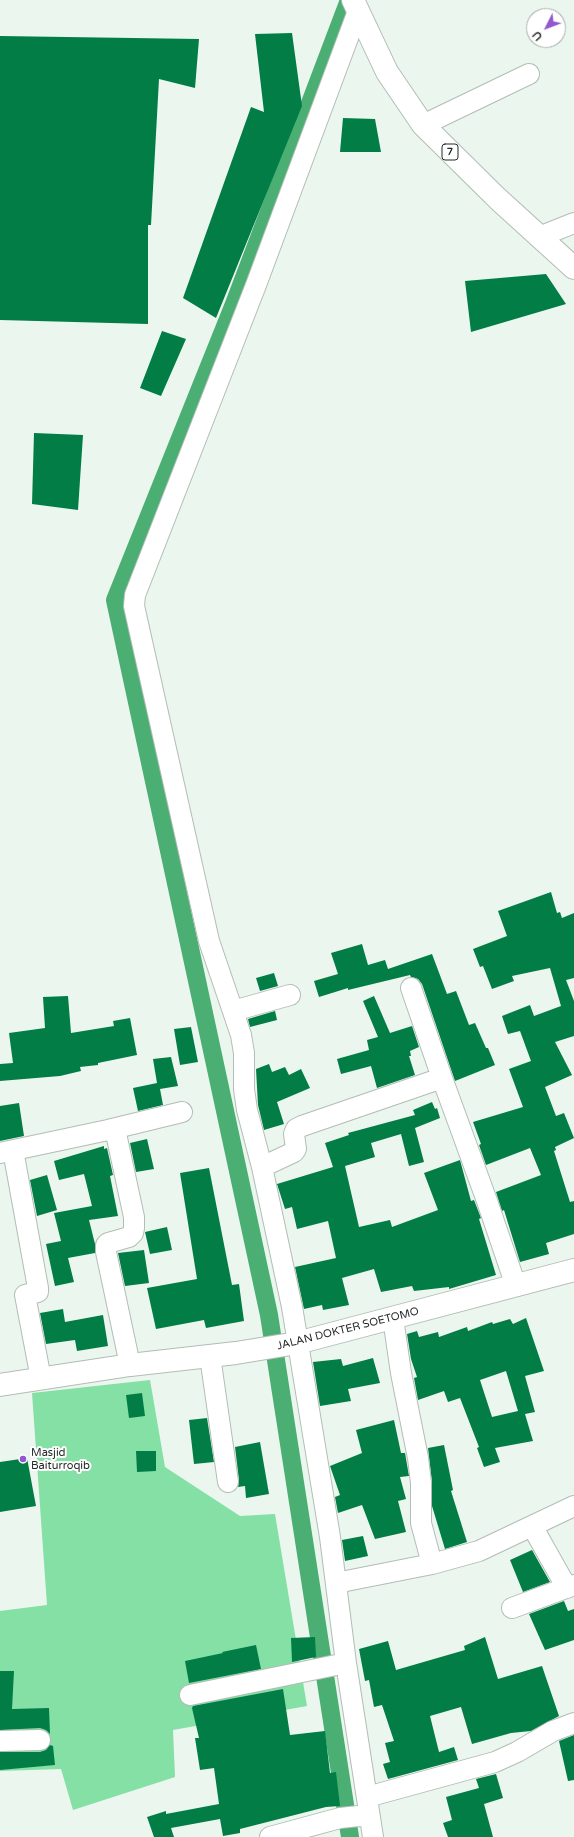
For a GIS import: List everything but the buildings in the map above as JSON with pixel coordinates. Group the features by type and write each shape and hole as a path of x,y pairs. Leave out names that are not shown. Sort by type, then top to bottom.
{"main road":[{"name":"7","path":"355,6 387,72 423,125 498,199 574,268"},
{"name":"JALAN DOKTER SOETOMO","path":"0,1385 41,1380 130,1364 236,1353 288,1345 574,1270"}],"street":[{"path":"280,1836 356,1817 367,1797 334,1665 336,1583 288,1345 282,1254 247,1110 244,1089 244,1052 241,1035 209,941 186,844 135,611 135,595 256,285 355,6"},
{"path":"423,125 529,74"},
{"path":"539,237 574,223"},
{"path":"411,988 516,1286"},
{"path":"233,1011 290,995"},
{"path":"262,1167 294,1152 296,1149 294,1134 296,1129 302,1126 442,1078"},
{"path":"41,1380 25,1295 38,1292 38,1288 6,1151 115,1129 182,1112"},
{"path":"115,1129 134,1217 134,1233 129,1237 108,1243 106,1245 106,1252 130,1364"},
{"path":"393,1318 401,1373 419,1464 422,1523 432,1564"},
{"path":"210,1356 228,1482"},
{"path":"336,1583 432,1564 478,1551 574,1506"},
{"path":"512,1608 570,1586 532,1526"},
{"path":"190,1695 334,1665"},
{"path":"367,1797 496,1762 517,1752 553,1731 574,1723"},
{"path":"0,1740 40,1740"},
{"path":"356,1817 374,1837"}],"green space":[{"path":"150,1380 165,1467 240,1516 275,1514 307,1706 173,1730 175,1777 73,1810 61,1769 0,1771 0,1611 47,1605 32,1393"}],"waterway":[{"path":"349,0 234,304 115,600 269,1315 350,1837"}],"place":[{"name":"Masjid Baiturroqib","path":"23,1459"}]}
